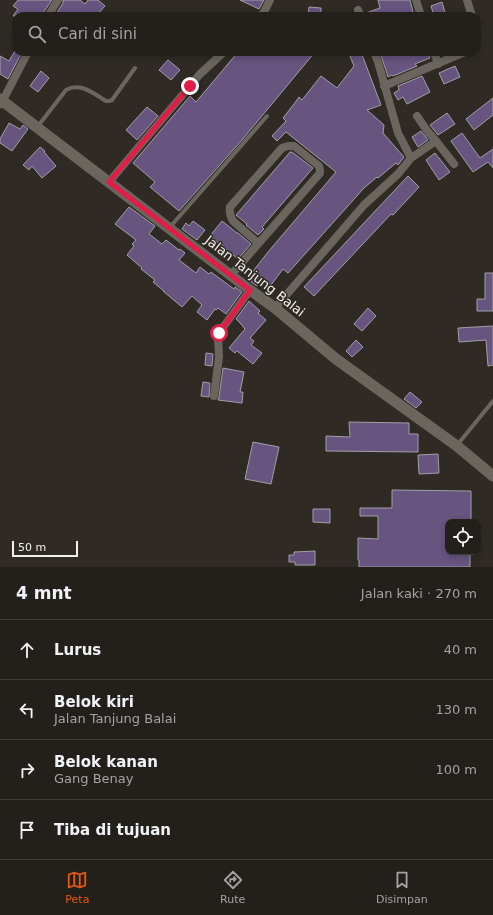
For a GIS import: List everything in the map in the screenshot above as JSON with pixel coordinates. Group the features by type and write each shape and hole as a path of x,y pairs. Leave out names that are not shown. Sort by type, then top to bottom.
{"street":[{"path":"50,12 58,0"},
{"path":"264,12 270,0"},
{"path":"416,0 420,12"},
{"path":"467,0 471,12"},
{"path":"1,102 26,56"},
{"path":"109,182 200,74 220,56"},
{"path":"375,56 398,132 411,158"},
{"path":"435,56 438,64"},
{"path":"384,86 456,56"},
{"name":"Jalan Tanjung Balai","path":"1,102 38,127 275,308 336,359 457,446 493,476"},
{"path":"417,116 454,164"},
{"path":"275,308 364,205 398,174 411,158 436,141"},
{"path":"231,275 320,173 319,166 294,146 282,148 230,207 229,213 233,221 258,243"},
{"path":"214,396 219,357 218,335 250,290"}],"lane":[{"path":"38,127 66,90 76,87 83,88 106,101 109,101 112,100 135,68"},
{"path":"170,228 267,116"},
{"path":"457,446 493,401"}],"building":[{"path":"18,0 52,0 44,12 16,12 18,9 13,6"},
{"path":"63,0 80,0 85,4 88,0 98,0 105,6 100,12 57,12 63,3"},
{"path":"240,0 264,0 259,9"},
{"path":"378,0 410,0 413,12 369,12 380,8"},
{"path":"442,2 445,12 433,12 431,6"},
{"path":"309,7 321,8 321,12 308,12"},
{"path":"0,56 9,61 12,56 20,56 8,79 0,74"},
{"path":"235,56 312,56 242,140 179,211 150,187 155,182 133,163 190,96 196,102"},
{"path":"350,56 363,56 381,105 367,110 384,125 383,133 404,157 398,165 396,163 364,188 288,273 283,269 271,285 266,281 262,286 258,284 257,286 247,279 336,172 286,132 277,141 272,136 286,121 283,118 299,97 302,100 321,76 337,88 354,66"},
{"path":"381,56 429,56 430,58 415,64 417,66 388,77"},
{"path":"168,60 180,70 171,80 159,70"},
{"path":"455,66 460,77 444,84 439,73"},
{"path":"41,71 49,78 38,92 30,86"},
{"path":"422,76 430,92 407,104 403,97 398,100 394,93 399,90 398,86"},
{"path":"493,98 493,115 474,130 466,119"},
{"path":"147,107 158,116 137,140 126,130"},
{"path":"447,113 455,124 438,135 430,125"},
{"path":"9,123 20,129 23,125 28,129 12,151 0,143 0,139"},
{"path":"421,131 428,140 418,147 412,137"},
{"path":"462,133 480,158 493,149 493,168 488,162 473,172 451,141"},
{"path":"40,147 45,151 44,152 56,166 42,178 32,166 29,170 23,165"},
{"path":"290,152 313,168 262,227 264,229 258,235 236,215"},
{"path":"435,153 450,172 439,180 426,160"},
{"path":"408,176 419,187 393,215 391,214 314,296 304,287"},
{"path":"129,207 155,226 149,234 162,244 166,240 185,253 179,260 196,273 200,267 209,274 211,272 234,289 235,287 242,292 226,314 218,308 216,310 215,309 207,320 197,312 202,305 192,296 182,307 153,282 155,280 127,255 134,246 132,244 136,240 115,224"},
{"path":"193,221 205,230 197,240 182,229 186,223 189,226"},
{"path":"222,221 251,244 238,259 210,236"},
{"path":"485,273 493,273 493,311 477,311 477,299 485,299"},
{"path":"249,301 260,311 258,313 266,320 250,338 254,341 251,345 262,353 253,364 237,351 235,353 229,348 245,329 236,319"},
{"path":"368,308 376,316 362,331 354,324"},
{"path":"493,326 493,365 488,366 486,340 459,342 458,328"},
{"path":"356,340 363,347 352,357 346,351"},
{"path":"206,353 213,354 212,366 205,365"},
{"path":"223,368 244,372 240,392 243,392 242,403 218,400"},
{"path":"203,382 210,383 209,397 201,396"},
{"path":"410,392 422,402 416,408 404,399"},
{"path":"349,422 409,423 409,434 418,434 418,452 326,451 326,436 350,437"},
{"path":"253,442 279,447 271,484 245,479"},
{"path":"438,454 439,473 419,474 418,455"},
{"path":"392,490 471,491 471,519 445,519 445,555 470,555 470,567 359,567 358,538 378,539 378,516 360,516 360,508 392,508"},
{"path":"313,509 330,509 330,523 313,522"},
{"path":"315,551 315,565 295,565 295,562 289,562 289,555 294,555 294,552"}],"route":[{"path":"190,86 109,182 250,290 219,333"}]}
